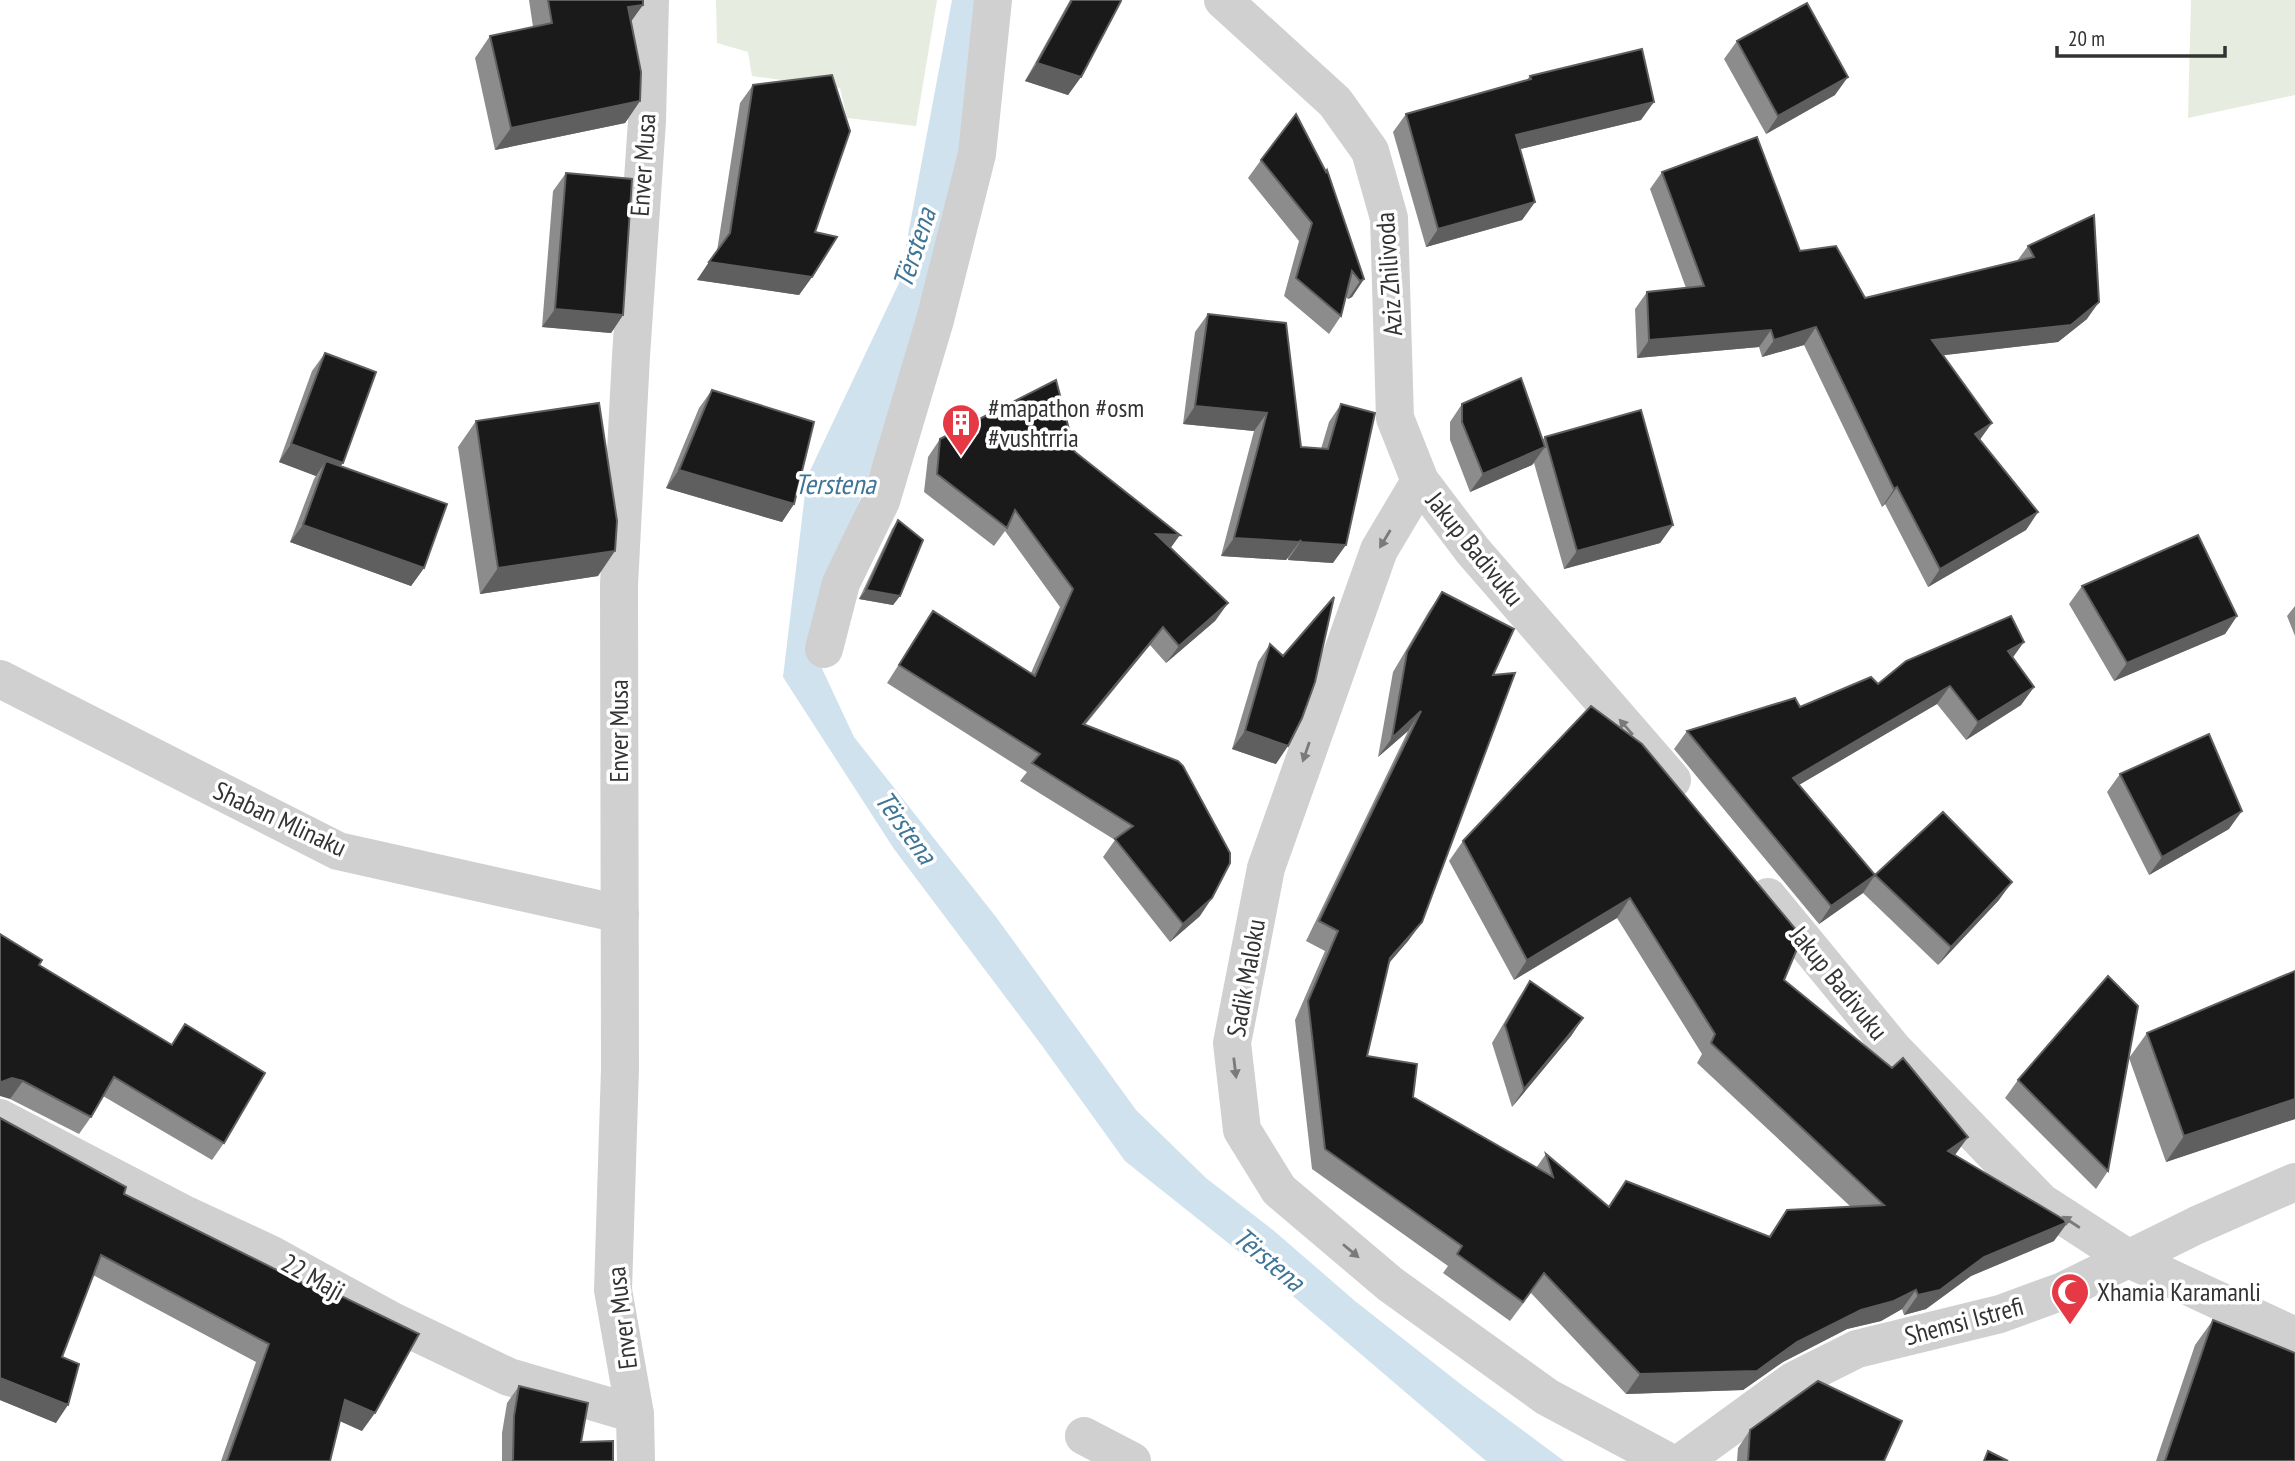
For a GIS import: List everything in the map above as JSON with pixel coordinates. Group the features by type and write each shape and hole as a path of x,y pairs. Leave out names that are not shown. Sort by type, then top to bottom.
{"street":[{"name":"Enver Musa","path":"636,1461 635,1414 613,1290 620,1068 619,586 647,121 650,0"},
{"path":"824,649 841,583 881,501 935,320 977,154 993,0"},
{"name":"Aziz Zhilivoda","path":"1223,0 1335,102 1370,151 1389,218 1395,418 1420,481"},
{"name":"Jakup Badivuku","path":"1420,481 1473,551 1696,808"},
{"name":"Sadik Maloku","path":"1420,481 1378,550 1266,868 1232,1042 1242,1129 1279,1190 1391,1284 1547,1397 1667,1461"},
{"name":"Shaban Mlinaku","path":"0,679 338,851 620,914"},
{"name":"Jakup Badivuku","path":"1745,869 1894,1050 2041,1202 2129,1259 2295,1336"},
{"name":"22 Maji","path":"0,1118 186,1215 270,1254 392,1321 509,1377 635,1414"},
{"name":"Shemsi Istrefi","path":"1683,1461 1793,1381 1857,1349 2000,1314 2063,1291 2197,1225 2295,1182"},
{"path":"1084,1436 1132,1461"}],"shaded area":[{"path":"716,0 937,0 916,126 847,118 840,88 752,76 748,52 717,43"},
{"path":"2191,0 2295,0 2295,95 2188,118"}],"water":[{"name":"Terstena","path":"952,0 984,0 943,262 810,643 854,737 996,917 1136,1110 1206,1178 1273,1230 1355,1301 1564,1461 1486,1461 1266,1273 1125,1161 894,849 783,677 807,477 899,283"}],"building":[{"path":"548,0 643,0 643,5 628,7 641,72 640,101 511,128 490,36 552,23"},
{"path":"1072,0 1121,1 1081,77 1037,63"},
{"path":"1807,3 1848,77 1778,116 1737,41"},
{"path":"1642,49 1654,102 1516,135 1535,202 1438,229 1406,114 1531,79 1530,76"},
{"path":"832,75 850,131 815,232 837,237 812,277 709,262 730,233 753,85"},
{"path":"1296,114 1326,172 1327,170 1364,279 1360,281 1352,271 1341,316 1296,278 1312,223 1261,160"},
{"path":"1757,137 1800,251 1836,246 1865,298 2034,257 2028,246 2094,215 2099,302 2071,325 1932,340 1992,423 1975,434 2038,512 1940,569 1897,487 1894,489 1816,327 1774,340 1771,330 1649,340 1647,292 1704,286 1662,172"},
{"path":"566,173 632,179 623,315 555,309"},
{"path":"1208,314 1286,323 1301,447 1328,449 1341,404 1375,413 1346,545 1300,542 1301,540 1234,538 1267,413 1195,406"},
{"path":"325,353 376,372 343,463 291,444"},
{"path":"1521,378 1545,447 1483,474 1462,422 1462,404"},
{"path":"1056,380 1075,452 1180,535 1156,534 1228,603 1179,646 1163,627 1083,724 1178,761 1230,853 1230,863 1212,898 1183,924 1115,839 1133,826 1032,763 1040,754 899,665 933,611 1035,676 1073,589 1015,510 1007,528 937,474 940,439"},
{"path":"712,390 814,422 794,504 679,470"},
{"path":"599,403 617,521 615,551 498,568 476,421"},
{"path":"1641,410 1673,525 1577,551 1545,437"},
{"path":"326,461 447,504 424,568 303,525"},
{"path":"898,520 923,540 900,596 866,590"},
{"path":"2198,535 2237,616 2127,663 2082,586"},
{"path":"1442,592 1514,629 1493,675 1515,673 1422,922 1390,958 1367,1056 1417,1064 1413,1097 1553,1177 1546,1154 1609,1207 1626,1181 1770,1237 1787,1210 1884,1205 1711,1043 1715,1034 1630,898 1527,960 1463,841 1591,706 1642,744 1802,937 1784,980 1892,1068 1903,1058 1968,1137 1948,1151 2068,1222 1984,1257 1940,1290 1918,1295 1916,1290 1894,1301 1861,1310 1797,1342 1757,1371 1640,1374 1544,1273 1523,1302 1457,1254 1462,1246 1325,1149 1308,1001 1338,931 1319,921 1421,711 1392,738 1407,652"},
{"path":"1334,597 1315,682 1288,746 1245,731 1270,644 1283,656"},
{"path":"2011,616 2024,642 2008,651 2034,687 1978,722 1950,686 1793,778 1875,875 1831,906 1687,731 1795,698 1800,707 1871,677 1878,684 1906,661"},
{"path":"2209,734 2242,811 2162,857 2120,774"},
{"path":"1943,812 2012,882 1951,947 1875,875"},
{"path":"0,934 42,960 39,965 172,1045 185,1024 265,1073 224,1143 114,1077 91,1117 23,1081 12,1078 0,1083"},
{"path":"2295,971 2295,1099 2184,1136 2147,1033"},
{"path":"2108,976 2138,1006 2108,1171 2018,1080"},
{"path":"1530,981 1583,1018 1524,1089 1505,1025"},
{"path":"0,1118 126,1187 124,1194 325,1294 327,1289 419,1334 375,1413 345,1400 330,1461 227,1461 269,1344 101,1255 62,1357 79,1364 68,1405 0,1378"},
{"path":"2213,1320 2295,1353 2295,1461 2165,1461"},
{"path":"1818,1381 1902,1421 1884,1461 1748,1461 1750,1430"},
{"path":"519,1386 588,1403 581,1442 613,1441 613,1461 513,1461 514,1416"},
{"path":"1988,1451 2008,1461 1984,1461"}],"place":[{"name":"#mapathon #osm #vushtrria","path":"961,457"},
{"name":"Xhamia Karamanli","path":"2070,1326"}],"water label":[{"name":"Tërstena","path":"914,248"},
{"name":"Tërstena","path":"906,827"},
{"name":"Tërstena","path":"1269,1259"}]}
